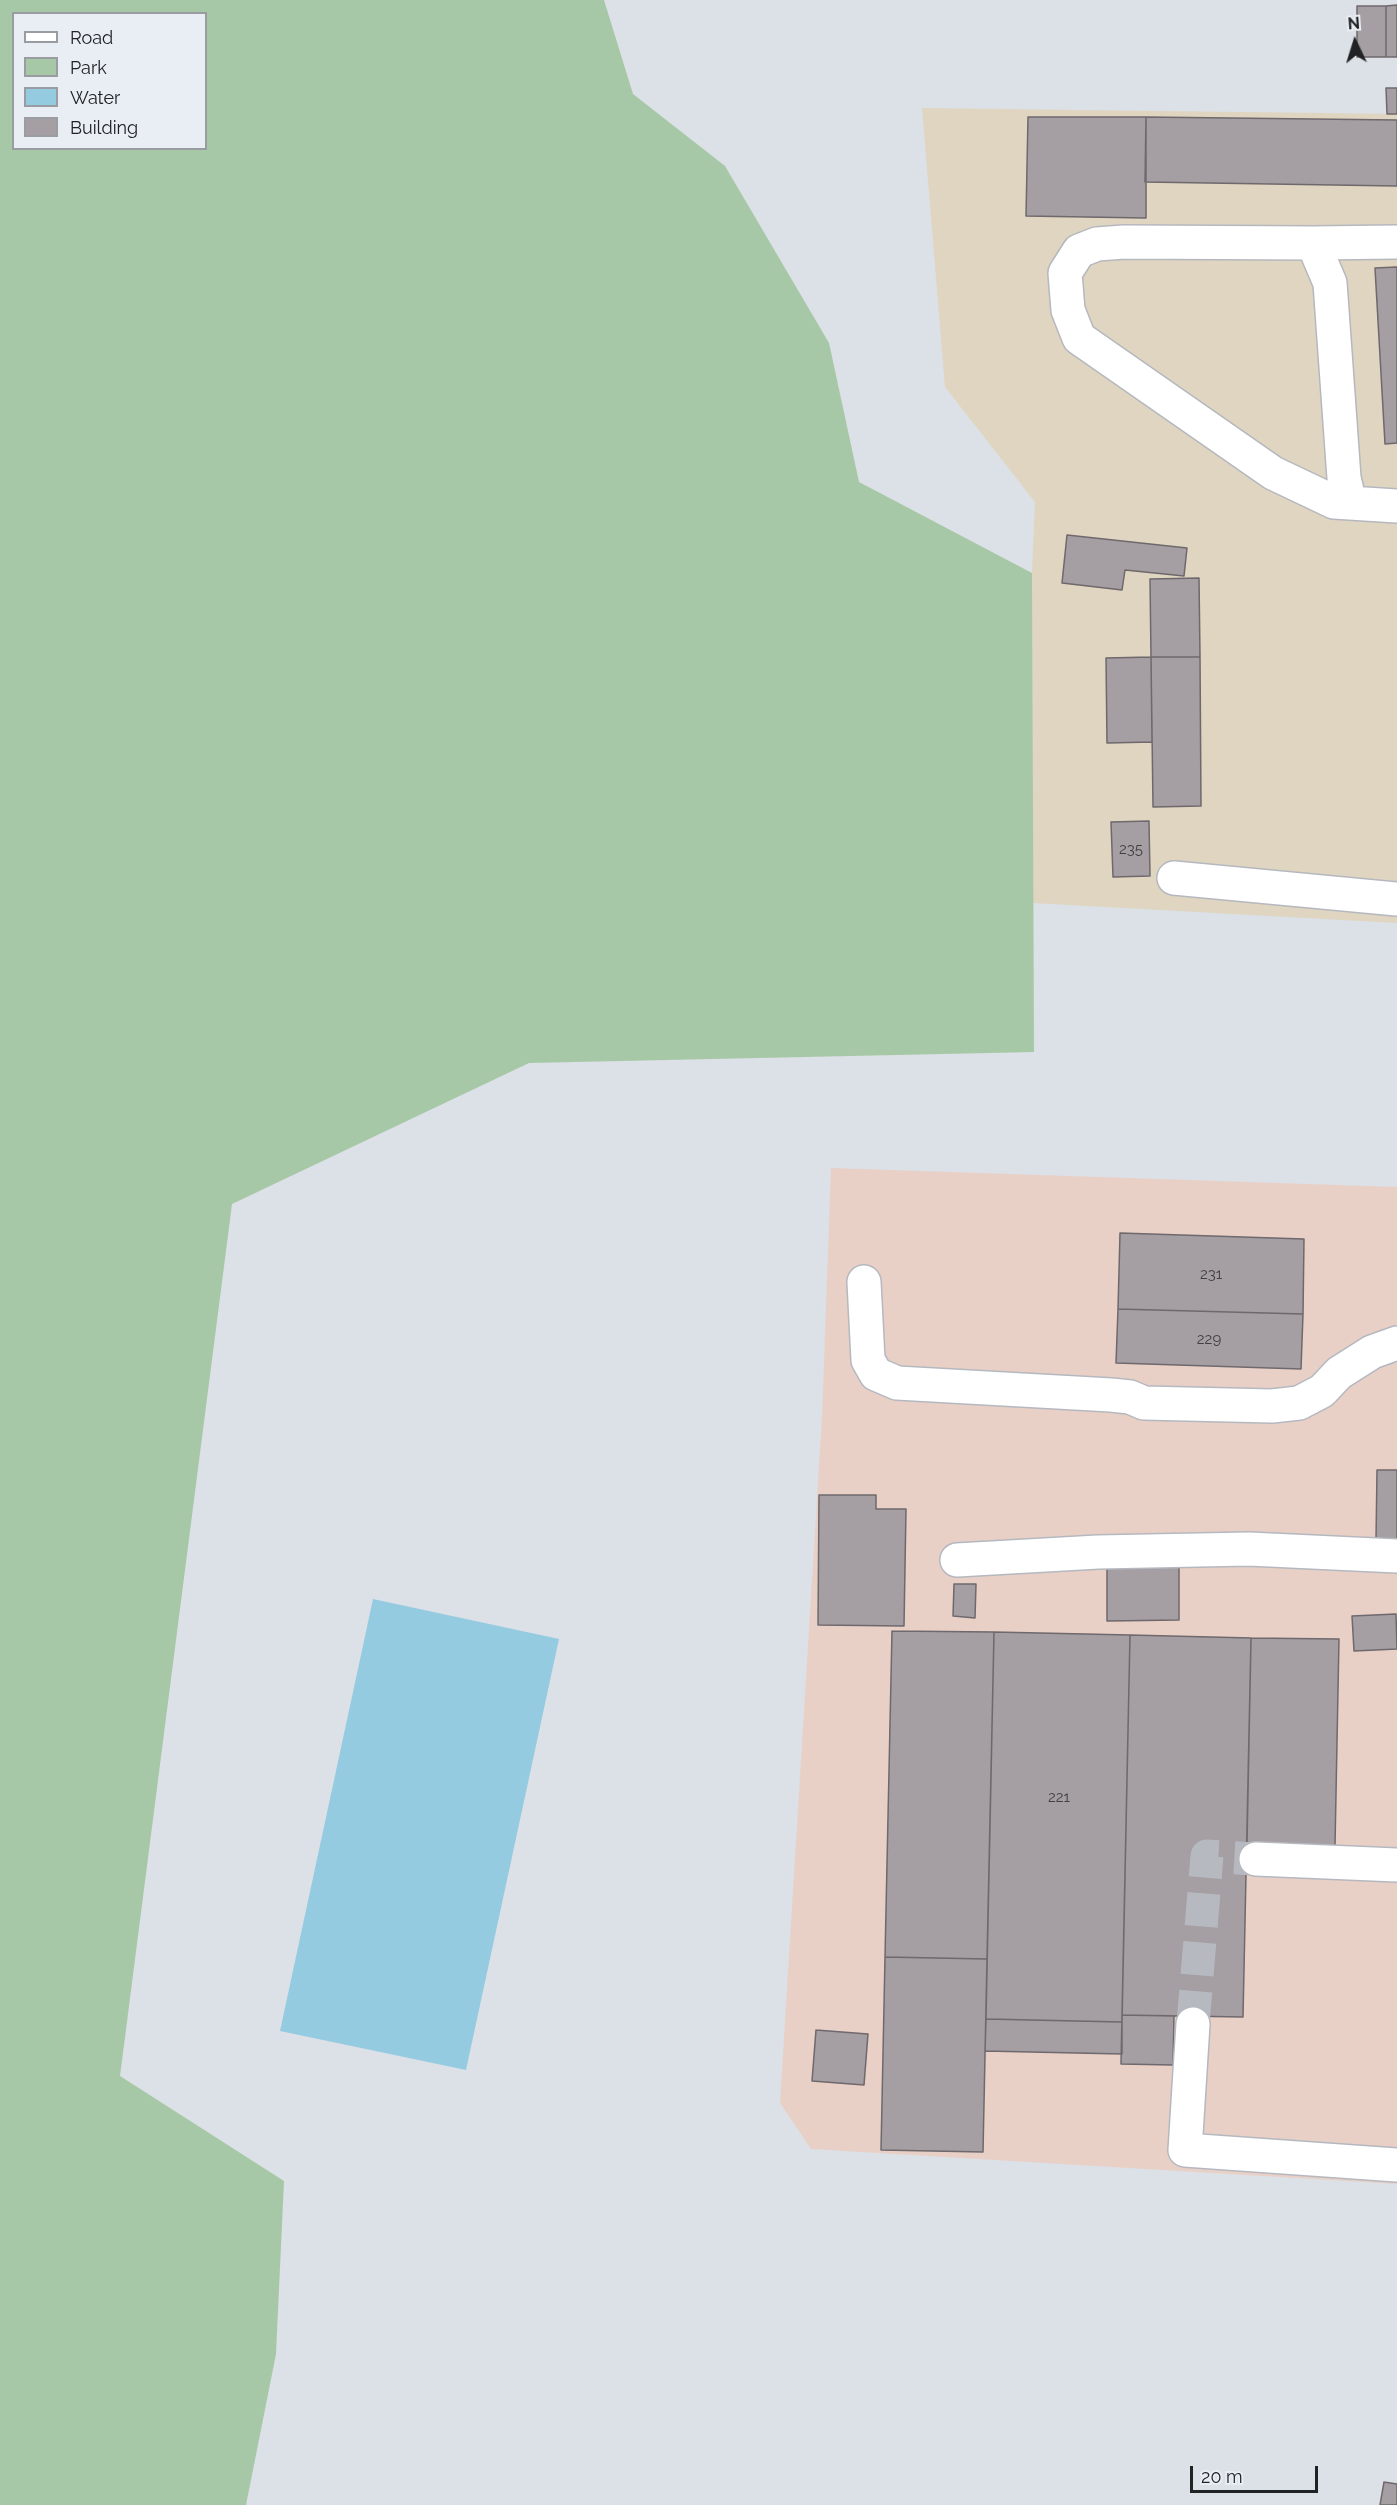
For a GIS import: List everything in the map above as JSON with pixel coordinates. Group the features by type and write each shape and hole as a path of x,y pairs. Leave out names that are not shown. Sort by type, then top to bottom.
{"lane":[{"path":"1397,242 1174,240 1097,244 1080,251 1065,273 1068,310 1079,338 1273,473 1334,502 1397,506"},
{"path":"1312,243 1330,284 1344,478 1350,503"},
{"path":"1174,878 1397,899"},
{"path":"864,1282 868,1360 876,1374 897,1383 1111,1395 1130,1397 1144,1403 1272,1406 1299,1403 1322,1391 1338,1373 1372,1352 1397,1343"},
{"path":"957,1560 1098,1551 1249,1550 1397,1556"},
{"path":"1256,1858 1397,1865"},
{"path":"1193,2024 1185,2150 1397,2165"}],"shaded area":[{"path":"922,108 1397,114 1397,923 1033,903 1032,573 1035,502 945,387"},
{"path":"831,1168 1397,1187 1397,2184 811,2149 780,2103 822,1417"}],"green space":[{"path":"0,0 604,0 633,94 725,166 829,343 859,482 1032,573 1034,1052 529,1063 232,1204 120,2076 284,2181 276,2354 246,2505 0,2505"}],"water":[{"path":"373,1599 559,1639 466,2070 280,2031"}],"building":[{"path":"1397,5 1397,57 1386,57 1386,6"},
{"path":"1357,6 1386,6 1386,57 1357,57"},
{"path":"1386,88 1397,88 1397,114 1387,114"},
{"path":"1028,117 1146,117 1146,218 1026,216"},
{"path":"1146,117 1397,120 1397,186 1145,182"},
{"path":"1397,267 1397,443 1385,444 1375,268"},
{"path":"1067,535 1187,548 1184,576 1125,570 1122,590 1062,583"},
{"path":"1199,578 1200,657 1151,657 1150,579"},
{"path":"1151,657 1152,742 1107,743 1106,658"},
{"path":"1151,657 1200,657 1201,806 1153,807"},
{"path":"1149,821 1150,876 1113,877 1111,822"},
{"path":"1120,1233 1304,1239 1303,1314 1118,1309"},
{"path":"1118,1309 1303,1314 1301,1369 1116,1363"},
{"path":"1377,1470 1397,1470 1397,1540 1376,1540"},
{"path":"819,1495 876,1495 876,1509 906,1509 904,1626 818,1625"},
{"path":"1107,1561 1179,1561 1179,1620 1107,1621"},
{"path":"954,1584 976,1584 975,1618 953,1616"},
{"path":"1396,1614 1397,1649 1354,1651 1352,1616"},
{"path":"892,1631 994,1632 987,1959 885,1957"},
{"path":"994,1632 1130,1635 1122,2022 986,2019"},
{"path":"1130,1635 1251,1638 1243,2017 1122,2015"},
{"path":"1251,1638 1339,1639 1335,1846 1247,1844"},
{"path":"885,1957 987,1959 983,2152 881,2150"},
{"path":"1122,2015 1174,2016 1173,2065 1121,2064"},
{"path":"986,2019 1122,2022 1122,2054 985,2051"},
{"path":"816,2030 868,2034 864,2085 812,2081"},
{"path":"1384,2482 1397,2484 1397,2505 1380,2505"}],"tunnel":[{"path":"1193,2024 1207,1856 1256,1859"}]}
